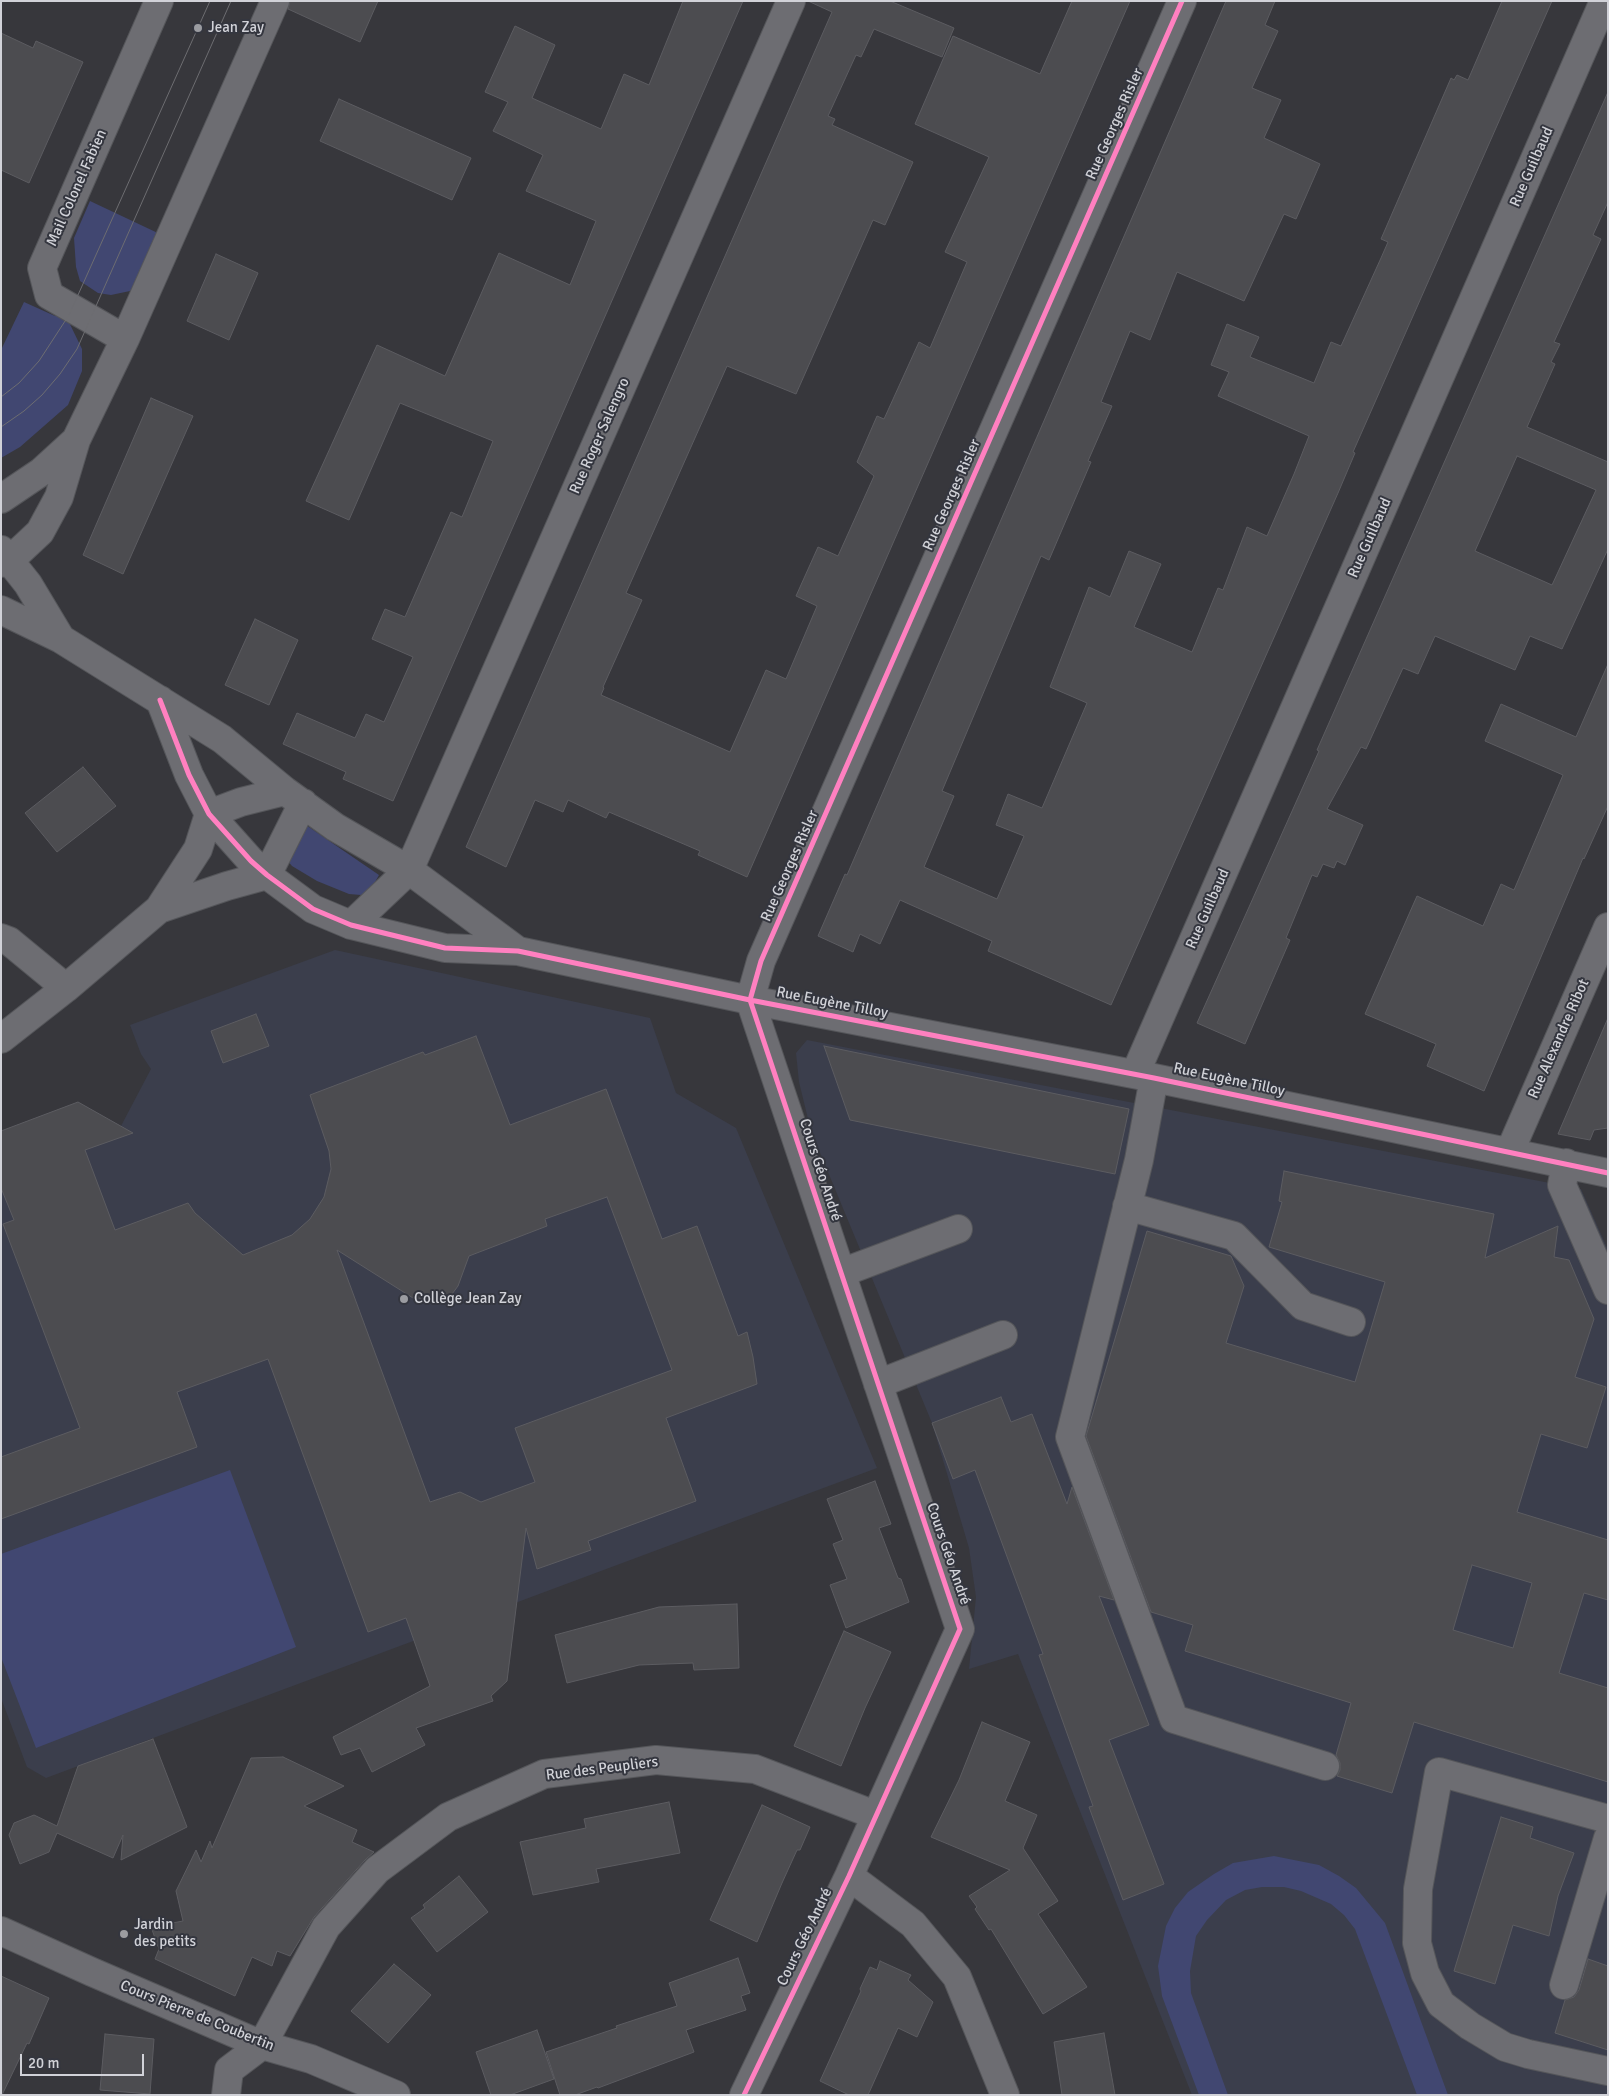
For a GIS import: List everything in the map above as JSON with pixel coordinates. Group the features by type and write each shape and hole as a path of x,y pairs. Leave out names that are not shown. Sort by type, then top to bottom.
{"street":[{"name":"Mail Colonel Fabien","path":"125,339 49,295 42,268 159,1"},
{"path":"4,558 40,532 59,497 76,440 125,339 275,1"},
{"name":"Rue Roger Salengro","path":"409,870 791,1"},
{"name":"Rue Georges Risler","path":"750,1000 761,961 1182,1"},
{"name":"Rue Guilbaud","path":"1325,1766 1174,1719 1070,1436 1139,1160 1145,1076 1604,1"},
{"path":"1,499 42,472 76,440"},
{"name":"Rue Eugène Tilloy","path":"4,558 28,584 61,639"},
{"name":"Rue Eugène Tilloy","path":"1,610 61,639 222,739 294,797 335,827 409,870 518,951"},
{"name":"Rue Eugène Tilloy","path":"160,700 189,775 208,814 251,861 267,875 313,908 350,925 445,948 518,951 750,1000 1145,1076 1608,1173"},
{"path":"1,1039 66,988 159,909 198,849 208,814 241,802 294,797 267,875 227,886 159,909"},
{"path":"350,925 409,870"},
{"name":"Rue Alexandre Ribot","path":"1510,1151 1608,927"},
{"path":"1,938 9,941 66,988"},
{"name":"Cours Géo André","path":"744,2095 849,1876 875,1814 960,1629 750,1000"},
{"path":"1566,1163 1562,1185 1608,1290"},
{"path":"1127,1206 1234,1236 1303,1306 1351,1322"},
{"path":"841,1273 958,1229"},
{"path":"878,1384 1003,1335"},
{"name":"Rue des Peupliers","path":"262,2045 326,1926 377,1870 448,1817 544,1774 656,1760 755,1769 875,1814"},
{"path":"1608,1818 1438,1772 1418,1889 1417,1942 1425,1973 1441,2004 1470,2026 1505,2047 1528,2054 1608,2071"},
{"path":"1564,1985 1608,1838"},
{"path":"849,1876 913,1924 957,1976 1004,2095"},
{"name":"Cours Pierre de Coubertin","path":"1,1931 262,2045 311,2059 396,2095"},
{"path":"226,2095 229,2070 262,2045"}],"shaded area":[{"path":"90,201 162,235 138,286 130,291 111,295 98,293 80,281 76,267 74,238"},
{"path":"24,302 55,316 60,307 82,349 82,371 68,405 20,447 1,458 1,350"},
{"path":"303,823 379,875 370,891 361,895 349,894 317,881 292,866 287,860"},
{"name":"Collège Jean Zay","path":"335,950 650,1018 676,1093 736,1128 877,1468 46,1778 27,1767 1,1698 1,1131 78,1102 121,1126 151,1069 141,1054 130,1025"},
{"path":"807,1040 1581,1189 1608,1250 1608,2095 1192,2095 1018,1654 969,1669 976,1597 969,1548 932,1423 811,1131 799,1082 796,1053"},
{"path":"230,1470 296,1647 36,1748 1,1657 1,1554"},
{"path":"1274,1856 1319,1865 1339,1876 1356,1888 1385,1923 1448,2095 1417,2095 1355,1929 1344,1915 1331,1904 1301,1891 1284,1887 1262,1887 1245,1890 1226,1900 1207,1920 1196,1936 1190,1971 1191,1993 1228,2095 1199,2095 1162,1996 1158,1966 1166,1926 1175,1908 1188,1892 1214,1874 1233,1863"}],"building":[{"path":"290,1 378,1 360,42 288,9"},
{"path":"683,1 743,1 393,801 343,779 346,772 283,744 297,713 355,738 366,714 384,722 413,657 372,639 385,609 405,617 451,512 462,517 493,441 400,403 349,520 306,501 377,345 445,376 499,253 570,285 596,221 526,191 543,155 493,131 508,102 485,92 515,26 555,45 532,98 601,129 624,74 649,85"},
{"path":"808,1 890,1 954,28 942,57 874,29 861,57 856,55 828,116 835,119 832,125 913,162 885,225 873,220 796,394 727,366 626,593 642,600 601,695 730,752 766,670 786,679 817,606 796,596 818,547 838,556 874,476 857,462 877,416 884,419 919,342 930,348 967,262 945,252 989,157 915,124 953,36 1040,74 1072,1 1130,1 747,877 698,855 700,851 609,812 606,818 568,800 563,812 535,800 506,867 466,847 832,12"},
{"path":"1226,1 1275,1 1265,25 1278,31 1252,88 1281,100 1264,138 1320,164 1296,219 1284,214 1244,301 1177,272 1150,340 1130,331 1101,402 1112,406 1088,461 1091,462 1049,560 1041,556 942,791 954,796 924,867 997,899 1024,836 996,825 1008,794 1042,808 1087,703 1050,687 1089,587 1110,597 1129,551 1161,564 1134,627 1192,652 1218,588 1223,590 1247,527 1267,536 1294,474 1309,436 1218,396 1229,372 1211,365 1227,324 1259,337 1250,357 1314,383 1331,342 1341,346 1381,258 1388,242 1381,239 1451,78 1454,80 1457,75 1468,80 1502,1 1552,1 1353,452 1355,453 1338,493 1111,1005 988,951 992,941 900,900 880,944 860,934 853,952 818,936 845,874 847,875"},
{"path":"1,33 33,48 36,41 83,62 29,183 1,170"},
{"path":"1608,92 1608,202 1593,235 1601,239 1554,342 1560,344 1551,362 1555,364 1527,427 1608,462 1608,549 1562,649 1530,636 1515,670 1435,636 1418,674 1403,668 1366,749 1361,747 1327,809 1363,825 1345,865 1337,861 1334,868 1323,864 1317,877 1312,875 1286,938 1290,940 1245,1044 1197,1023 1319,751 1317,750","holes":["1517,456 1596,490 1552,585 1475,551"]},
{"path":"339,99 471,158 452,200 320,141"},
{"path":"216,254 258,273 229,340 187,321"},
{"path":"151,398 193,416 123,574 83,555"},
{"path":"255,619 298,640 269,705 225,685"},
{"path":"1608,664 1608,806 1583,858 1484,1091 1427,1066 1436,1044 1365,1014 1417,896 1483,926 1501,884 1514,890 1563,775 1485,741 1501,704 1576,737"},
{"path":"83,767 116,806 57,852 25,813"},
{"path":"256,1014 269,1046 223,1063 211,1031"},
{"path":"1608,1018 1608,1128 1594,1130 1590,1140 1558,1134"},
{"path":"476,1036 510,1125 606,1089 662,1239 697,1226 738,1336 747,1332 757,1384 666,1418 696,1501 588,1541 591,1550 537,1569 526,1528 507,1681 491,1696 493,1701 416,1728 425,1745 372,1772 360,1748 341,1755 333,1737 430,1686 406,1618 368,1632 268,1359 177,1392 197,1447 1,1519 1,1457 80,1428 3,1224 14,1220 1,1188 1,1131 78,1102 133,1133 85,1150 115,1230 188,1203 195,1213 243,1255 292,1235 310,1219 324,1197 331,1169 329,1151 310,1095 423,1052 425,1055","holes":["607,1197 672,1370 515,1428 535,1482 481,1502 460,1492 430,1502 337,1250 413,1298 438,1299 452,1294 458,1286 469,1256 547,1226 545,1219"]},
{"path":"824,1046 1129,1109 1115,1174 850,1120"},
{"path":"1284,1171 1494,1214 1485,1258 1558,1226 1554,1257 1569,1260 1594,1319 1575,1377 1606,1387 1587,1448 1541,1434 1517,1512 1608,1540 1608,1600 1584,1593 1559,1673 1608,1688 1608,1782 1414,1722 1392,1793 1337,1776 1340,1770 1340,1763 1336,1755 1351,1703 1185,1651 1193,1625 1151,1612 1086,1436 1147,1231 1231,1256 1244,1286 1226,1343 1355,1382 1385,1282 1269,1247 1282,1202 1279,1201","holes":["1472,1565 1532,1583 1513,1648 1453,1630"]},
{"path":"1001,1397 1011,1422 1032,1414 1067,1504 1072,1487 1114,1600 1099,1596 1149,1725 1109,1740 1164,1884 1123,1900 1089,1807 1093,1806 1039,1655 1043,1654 975,1470 953,1479 932,1423"},
{"path":"875,1481 891,1524 879,1528 909,1602 846,1628 830,1585 847,1579 833,1544 843,1540 827,1499"},
{"path":"737,1604 739,1668 694,1670 693,1663 639,1665 567,1683 555,1635 659,1607"},
{"path":"844,1631 891,1652 841,1766 794,1746"},
{"path":"982,1722 1030,1742 1005,1801 1037,1815 1023,1848 1058,1901 1038,1914 1087,1987 1043,2014 991,1929 989,1930 975,1909 977,1907 969,1896 1010,1870 931,1837 959,1780"},
{"path":"153,1739 187,1827 121,1860 123,1835 113,1858 57,1833 49,1852 20,1864 9,1835 14,1823 34,1815 57,1826 78,1766"},
{"path":"283,1757 344,1786 304,1806 357,1830 352,1842 374,1852 314,1917 290,1956 277,1951 272,1966 252,1957 235,1996 155,1959 159,1949 151,1927 183,1921 176,1891 196,1850 201,1862 210,1841 212,1848 251,1758"},
{"path":"669,1802 680,1853 596,1869 599,1882 533,1895 520,1842 586,1828 584,1819"},
{"path":"762,1805 810,1827 800,1850 797,1850 757,1942 710,1920"},
{"path":"1501,1817 1533,1827 1530,1838 1574,1853 1558,1896 1549,1936 1513,1925 1495,1984 1454,1971"},
{"path":"459,1876 488,1912 437,1952 411,1918 425,1908 423,1905"},
{"path":"738,1958 750,1993 741,1996 746,2010 686,2030 694,2052 598,2088 575,2095 560,2095 546,2052 677,2006 669,1983"},
{"path":"1588,1959 1608,1966 1608,2050 1555,2033 1565,2000 1574,1997 1579,1990"},
{"path":"880,1961 911,1975 908,1980 933,2002 917,2037 898,2028 868,2095 849,2095 820,2081 870,1967 877,1970"},
{"path":"394,1964 431,1995 388,2043 351,2011"},
{"path":"1,1976 49,1998 29,2044 27,2043 2,2095"},
{"path":"537,2030 554,2079 510,2095 491,2095 476,2052"},
{"path":"1104,2033 1115,2095 1062,2095 1054,2042"},
{"path":"105,2034 154,2039 150,2094 100,2090"}],"tram line":[{"path":"1,397 19,383 39,361 69,315 210,1"},
{"path":"1,427 24,411 42,395 60,374 77,349 231,1"}],"cycle path":[{"path":"744,2095 849,1876 960,1629 750,1000 761,961 1182,1"},
{"path":"160,700 189,775 209,814 251,861 267,875 313,909 351,925 445,948 518,951 750,1000 1154,1078 1608,1173"}],"place":[{"name":"Jean Zay","path":"198,28"},
{"name":"Collège Jean Zay","path":"404,1299"},
{"name":"Jardin des petits","path":"124,1934"}]}
